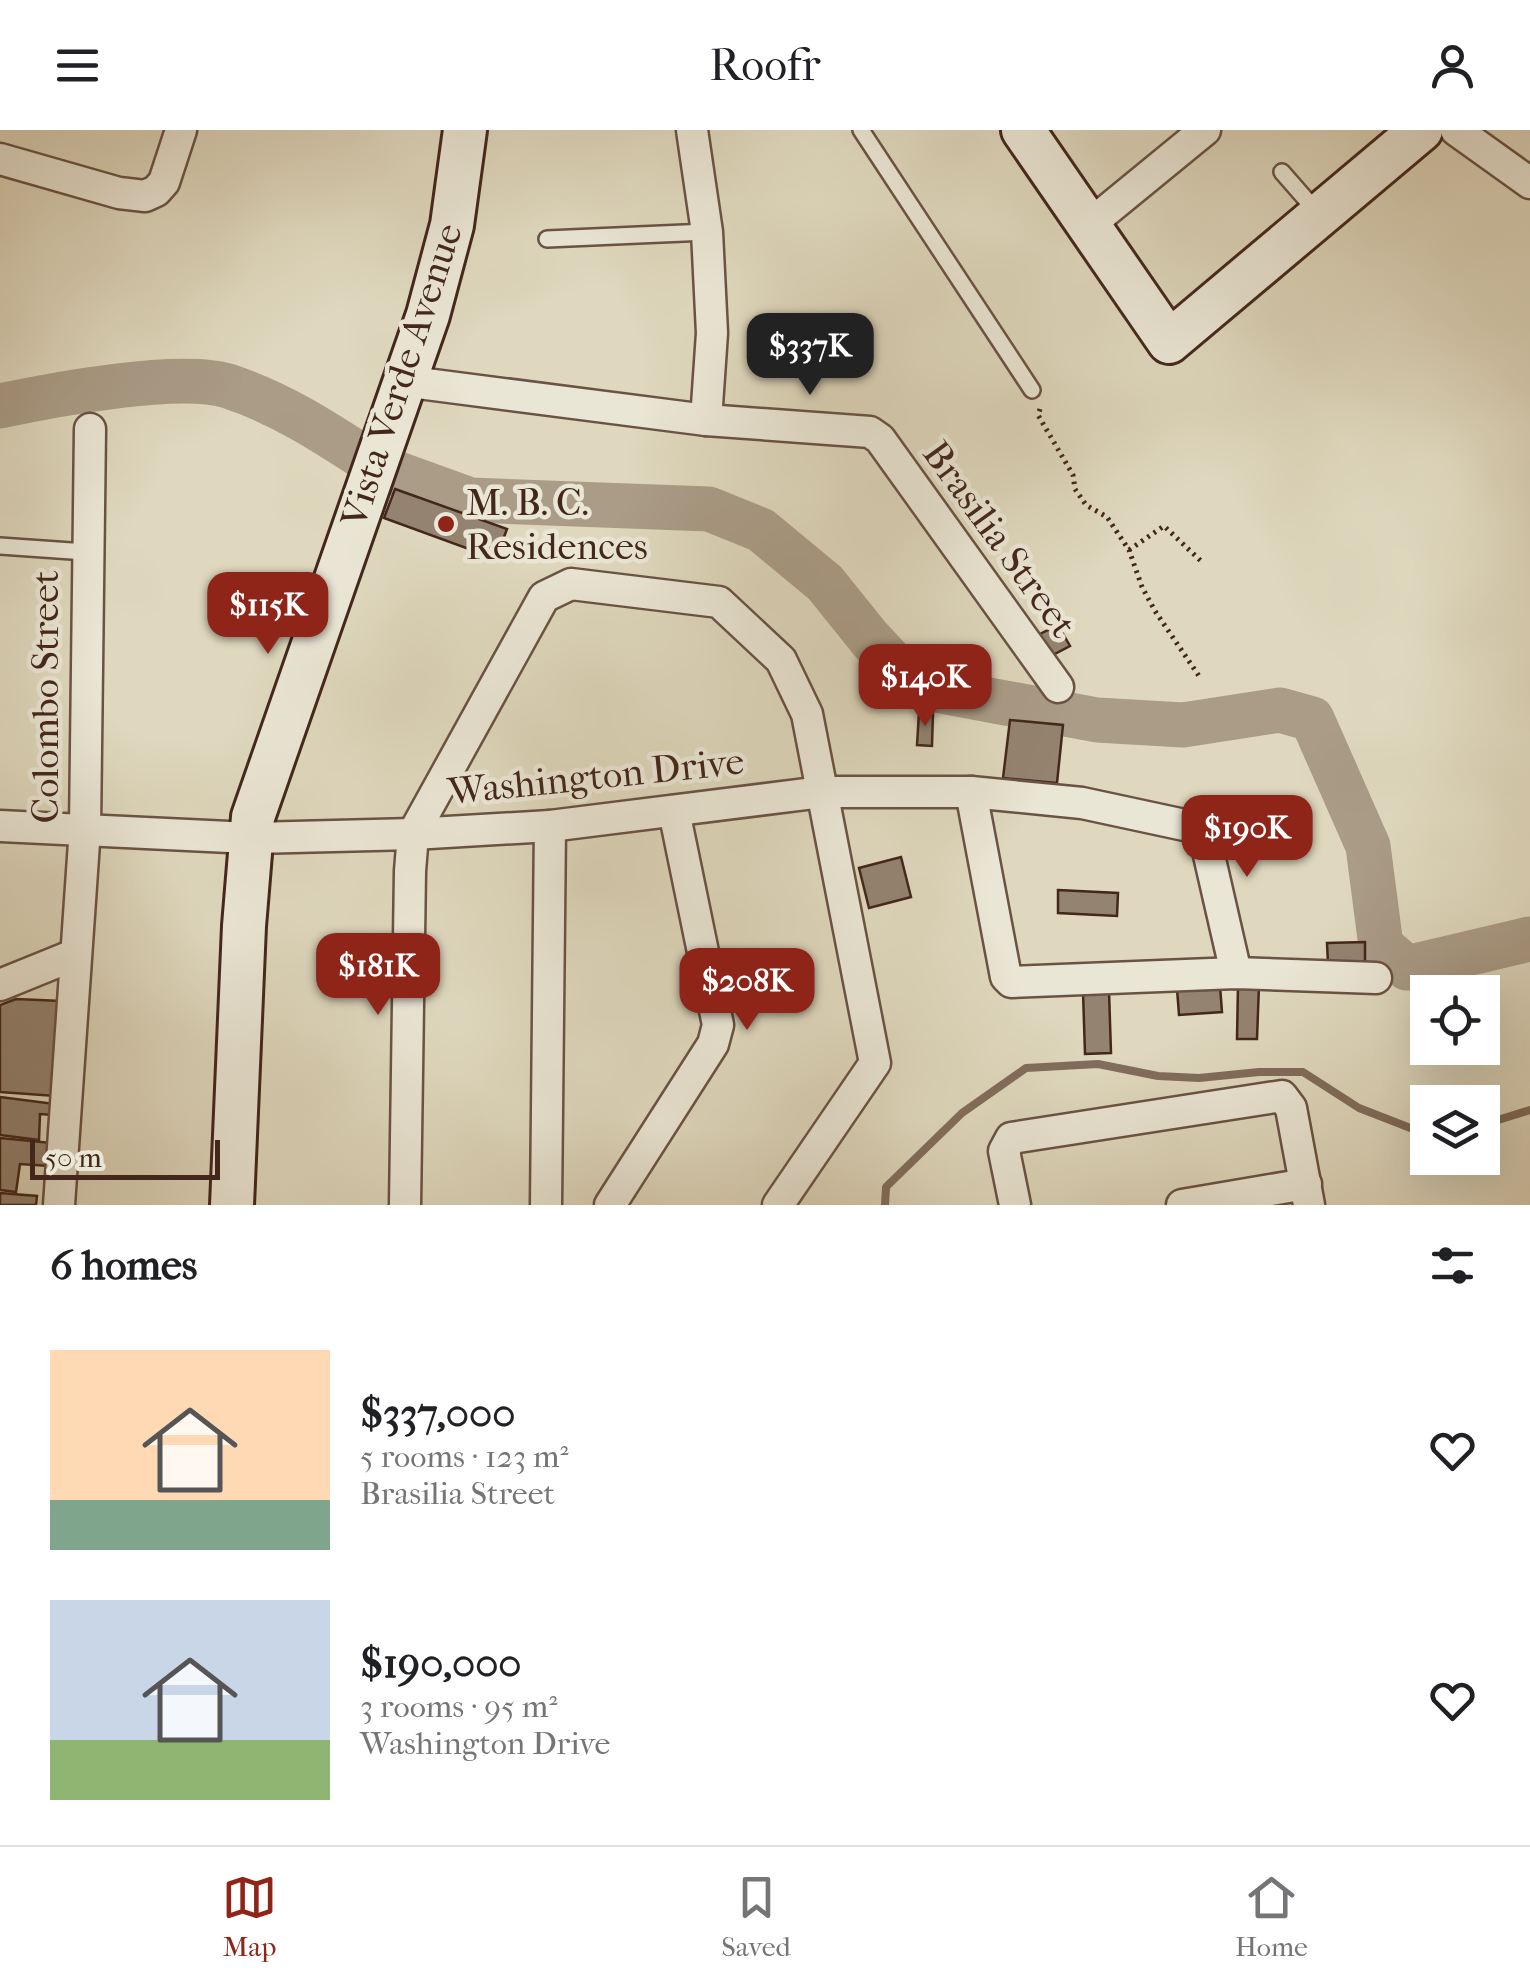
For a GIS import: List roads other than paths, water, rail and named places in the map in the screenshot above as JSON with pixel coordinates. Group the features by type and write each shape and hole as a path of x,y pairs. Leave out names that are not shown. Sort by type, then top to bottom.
{"street":[{"path":"0,159 118,193 146,196 164,182 181,130"},
{"name":"Vista Verde Avenue","path":"232,1205 250,838 263,782 442,268 456,206 466,130"},
{"path":"692,130 707,232 712,333 706,420"},
{"path":"1023,130 1169,342 1421,130"},
{"path":"1089,225 1205,130"},
{"path":"1456,130 1530,183"},
{"name":"Brasilia Street","path":"402,381 706,420 870,432 1058,687"},
{"name":"Colombo Street","path":"58,1205 85,828 90,429"},
{"path":"405,1205 413,834 544,597 571,584 719,602 781,660 807,714 875,1064 778,1205"},
{"name":"Washington Drive","path":"0,826 250,838 550,826 822,792 972,792 1082,803 1198,826 1206,834 1236,973"},
{"path":"972,792 1008,980 1236,973 1376,978"},
{"path":"610,1205 714,1044 718,1025 674,811"},
{"path":"546,1205 550,826"},
{"path":"0,986 74,955"},
{"path":"1015,1205 1004,1151 1011,1138 1282,1096 1290,1108 1307,1194 1182,1205"}],"lane":[{"path":"860,130 1032,390"},
{"path":"1282,172 1319,216"},
{"path":"547,239 707,232"},
{"path":"0,546 86,552"}],"waterway":[{"path":"0,406 115,386 206,382 228,386 283,409 369,461"},
{"path":"390,471 470,500 709,509 761,530 825,583 914,686 1097,720 1183,725 1280,710 1312,719 1368,846 1381,946 1407,968 1530,939"},
{"path":"885,1205 886,1187 962,1113 1026,1068 1098,1064 1158,1076 1199,1078 1303,1072 1359,1108 1410,1128"},
{"path":"1500,1119 1530,1110"}],"place":[{"name":"M. B. C. Residences","path":"446,524"}]}
